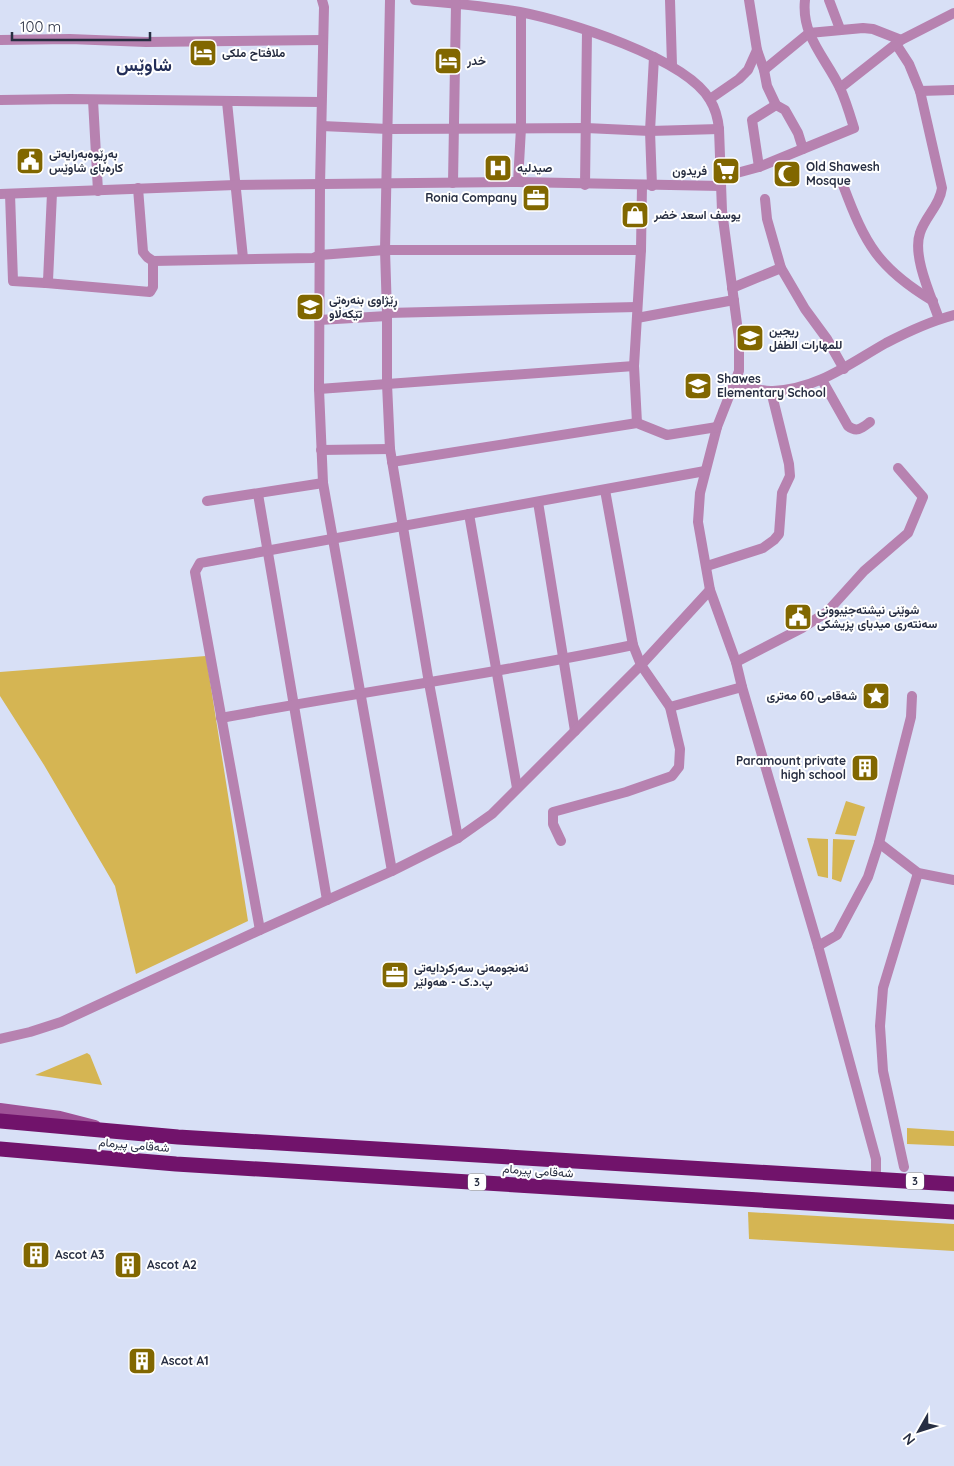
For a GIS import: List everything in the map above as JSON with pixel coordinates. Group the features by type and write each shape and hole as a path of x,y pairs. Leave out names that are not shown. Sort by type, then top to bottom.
{"highway":[{"name":"شەقامی پیرمام","path":"0,1121 188,1138 954,1184"},
{"name":"شەقامی پیرمام","path":"0,1149 176,1164 954,1212"}],"street":[{"path":"322,0 324,7 321,102 319,389 323,483 392,871"},
{"path":"390,0 385,250 390,448 429,683 458,838"},
{"path":"415,0 456,4 492,4 587,31 624,44 672,65 699,87 710,99 718,119 722,211 740,339 739,371 736,383 717,427 700,493 698,522 710,590 736,662 818,946 876,1159 876,1179"},
{"path":"670,0 672,65"},
{"path":"749,0 756,50 764,70 767,86 776,105 785,110 798,133 803,149"},
{"path":"153,261 154,287 150,292 13,281 5,194 235,185 386,185 518,182 647,185 722,181 854,128 840,88 808,33 804,12 805,0"},
{"path":"829,0 840,29"},
{"path":"453,183 456,4"},
{"path":"518,182 521,128 522,12"},
{"path":"840,88 898,42 954,13"},
{"path":"764,70 808,33 840,29 873,29 898,42 920,91 942,188 937,204 927,216 919,234 918,254 939,319"},
{"path":"585,184 587,31"},
{"path":"0,40 70,39 146,42 323,40"},
{"path":"710,99 740,79 748,70 756,50"},
{"path":"637,423 634,366 654,57"},
{"path":"920,91 954,90"},
{"path":"0,100 321,102"},
{"path":"92,100 98,191"},
{"path":"227,102 243,258"},
{"path":"759,167 752,120 776,105"},
{"path":"322,126 388,129 586,128 650,131 719,129"},
{"path":"843,185 855,218 877,256 908,286 933,301"},
{"path":"138,188 143,252 153,261 313,258 320,255 385,250 641,250"},
{"path":"46,283 49,266 52,193"},
{"path":"765,199 767,219 781,268 844,369"},
{"path":"732,288 781,268"},
{"path":"637,318 734,300"},
{"path":"319,320 387,314 637,307"},
{"path":"736,383 772,391 822,380 887,343 939,319 954,315"},
{"path":"319,389 634,366"},
{"path":"822,380 848,426 858,430 870,422"},
{"path":"707,566 762,548 779,534 782,493 790,476 789,464 772,391"},
{"path":"392,462 637,423 667,435 717,427"},
{"path":"321,450 390,448"},
{"path":"736,662 802,628 827,612 864,571 908,533 922,497 898,468"},
{"path":"260,930 195,572 200,563 705,472"},
{"path":"207,501 323,483"},
{"path":"561,841 553,824 553,812 626,792 672,776 678,767 680,749 670,707 641,665 633,645 605,490"},
{"path":"258,494 326,900"},
{"path":"538,502 575,731"},
{"path":"468,514 517,788"},
{"path":"0,1039 61,1022 392,871 458,838 492,814 641,665 710,590"},
{"path":"221,718 564,660 633,645"},
{"path":"670,707 742,687"},
{"path":"818,946 837,935 868,877 879,843 911,717 912,696"},
{"path":"879,843 918,873 954,880"},
{"path":"904,1167 883,1071 880,1026 883,988 918,873"},
{"path":"0,1109 60,1116 106,1131"}],"shaded area":[{"path":"206,656 248,921 136,974 115,886 44,765 0,696 0,672"},
{"path":"846,801 865,807 856,836 835,834"},
{"path":"807,838 828,839 828,878 818,876"},
{"path":"833,839 855,840 841,882 832,879"},
{"path":"87,1053 90,1055 102,1085 35,1075"},
{"path":"907,1128 954,1131 954,1146 907,1144"},
{"path":"748,1212 954,1224 954,1251 749,1239"}],"place":[{"name":"ملافتاح ملکی","path":"203,53"},
{"name":"خدر","path":"448,61"},
{"name":"بەڕێوەبەرایەتی کارەبای شاوێس","path":"30,161"},
{"name":"صیدلیە","path":"498,168"},
{"name":"فريدون","path":"726,171"},
{"name":"Old Shawesh Mosque","path":"787,174"},
{"name":"Ronia Company","path":"536,198"},
{"name":"يوسف اسعد خضر","path":"635,215"},
{"name":"ڕێژاوی بنەرەتی تێکەڵاو","path":"310,307"},
{"name":"ريجين للمهارات الطفل","path":"750,338"},
{"name":"Shawes Elementary School","path":"698,386"},
{"name":"شوێنی نیشتەجێبوونی سەنتەری میدیای پزیشکی","path":"798,617"},
{"name":"شەقامی 60 مەتری","path":"876,696"},
{"name":"Paramount private high school","path":"865,768"},
{"name":"ئەنجومەنی سەرکردایەتی پ.د.ک - هەولێر","path":"395,975"},
{"name":"Ascot A3","path":"36,1255"},
{"name":"Ascot A2","path":"128,1265"},
{"name":"Ascot A1","path":"142,1361"}],"district":[{"name":"شاوێس","path":"144,65"}]}
